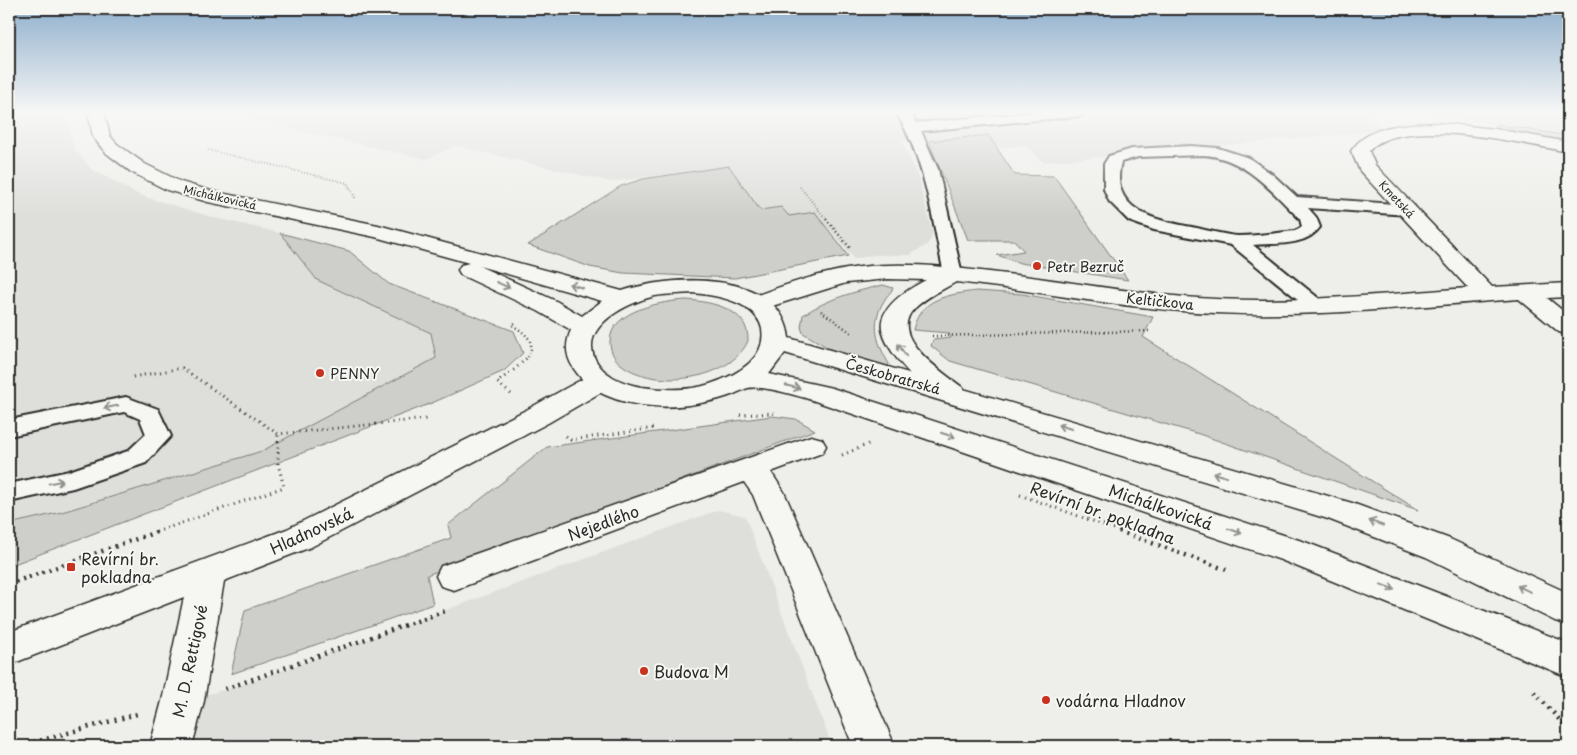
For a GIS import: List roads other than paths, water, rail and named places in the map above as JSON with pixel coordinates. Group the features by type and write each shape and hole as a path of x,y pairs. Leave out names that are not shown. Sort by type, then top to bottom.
{"street":[{"name":"Michálkovická","path":"110,147 138,168 174,186 208,196 378,231 623,299"},
{"name":"Kmetská","path":"1363,147 1360,151 1367,167 1485,293"},
{"name":"Michálkovická","path":"378,231 521,293 585,328"},
{"name":"Keltičkova","path":"756,304 830,279 860,274 904,272 953,274 1178,304 1249,307 1318,306 1485,293 1568,290"},
{"path":"952,393 906,356 899,347 894,327 898,313 907,301 953,274"},
{"path":"693,286 716,288 737,294 756,304 772,320 776,331 776,342 771,355 761,367 745,379 707,393 672,398 646,396 623,391 600,381 582,362 578,351 580,339 585,328 600,312 623,299 645,291 693,286"},
{"path":"1523,291 1568,327"},
{"name":"Českobratrská","path":"776,342 1009,410 1357,517 1438,548 1568,610"},
{"name":"Michálkovická","path":"745,379 783,384 822,394 1118,491 1293,551 1568,660"},
{"name":"Hladnovská","path":"9,649 207,575 299,538 538,416 600,381"},
{"name":"Nejedlého","path":"454,576 811,446"},
{"path":"751,468 768,492 874,746"},
{"name":"M. D. Rettigové","path":"171,746 183,701 207,575"}],"lane":[{"path":"922,147 928,164 953,274"},
{"path":"1207,151 1224,154 1241,161 1260,173 1308,216 1311,227 1307,232 1288,238 1237,241 1154,225 1136,217 1115,198 1112,189 1112,164 1114,159 1127,155 1159,152 1207,151"},
{"path":"1292,202 1408,210"},
{"path":"1237,241 1318,306"},
{"path":"9,428 126,404 150,414 159,436 137,457 73,479 9,493"}],"place":[{"name":"Petr Bezruč","path":"1037,266"},
{"name":"PENNY","path":"320,373"},
{"name":"Revírní br. pokladna","path":"71,567"},
{"name":"Budova M","path":"644,671"},
{"name":"vodárna Hladnov","path":"1046,700"}]}
